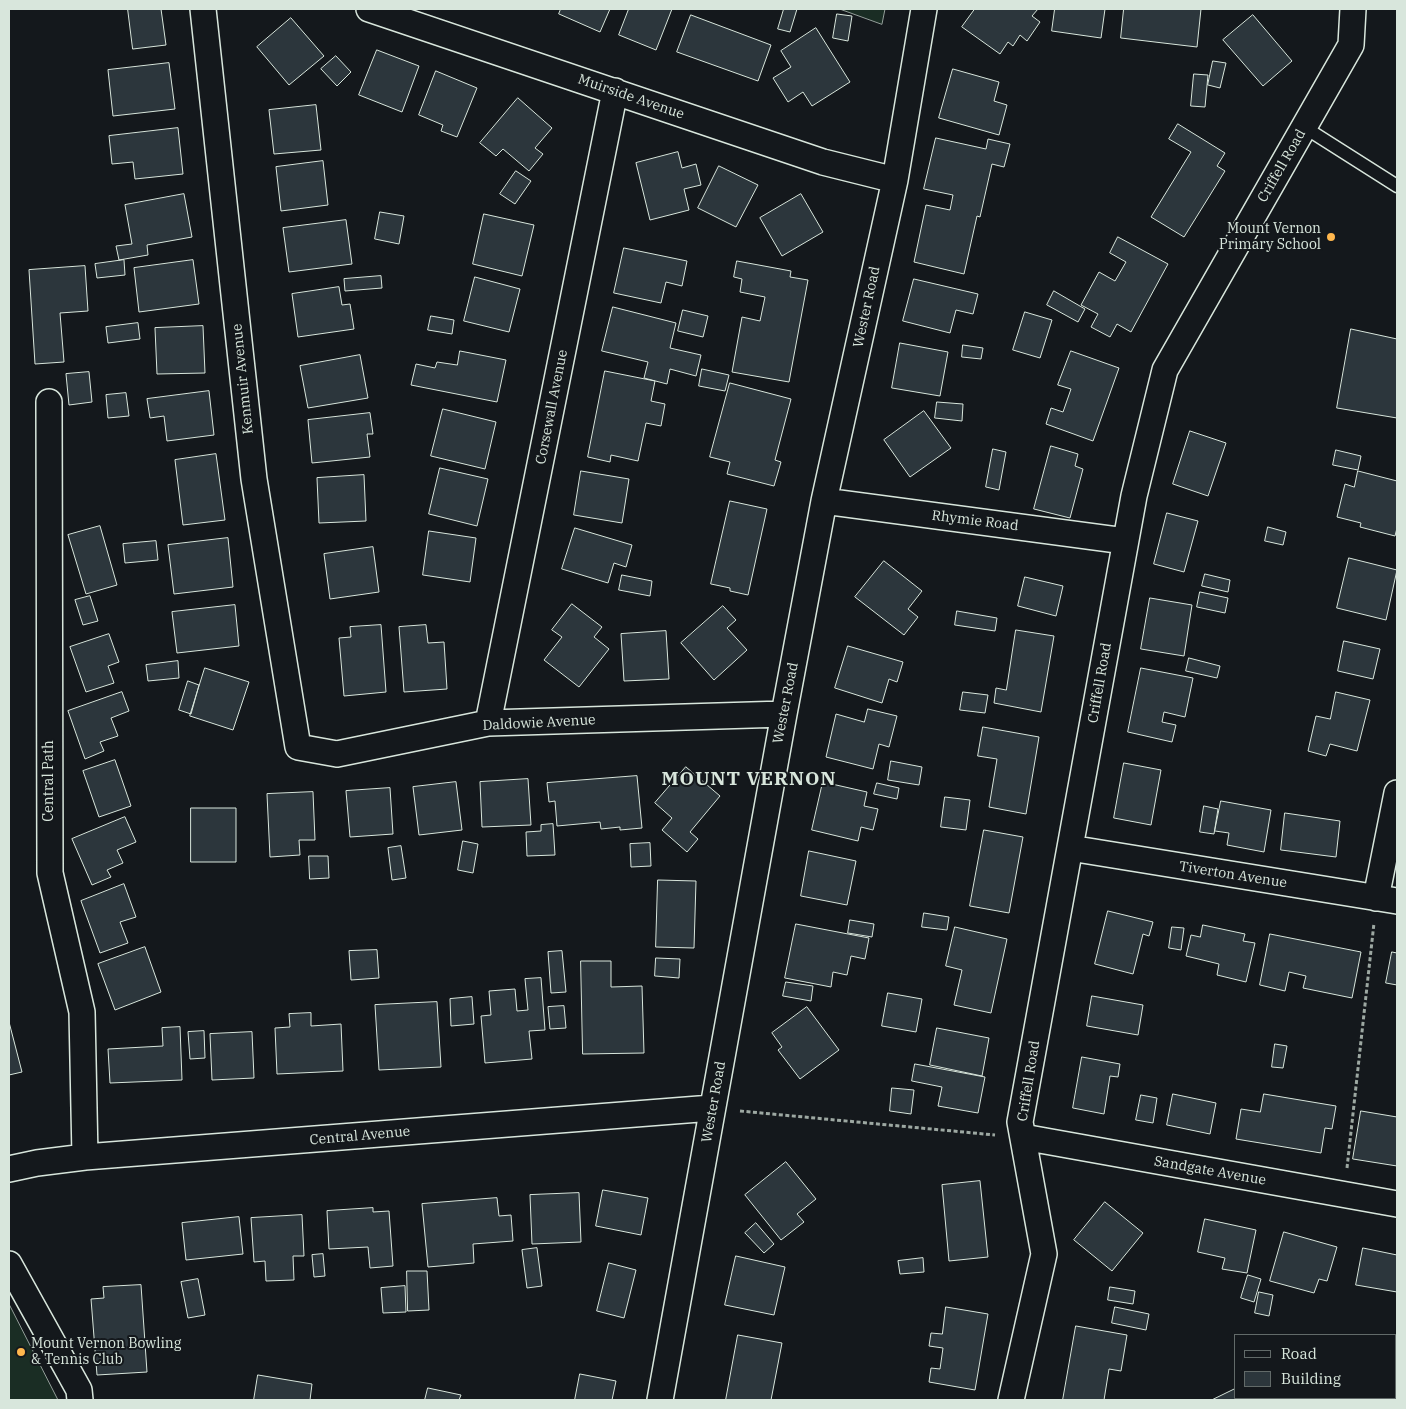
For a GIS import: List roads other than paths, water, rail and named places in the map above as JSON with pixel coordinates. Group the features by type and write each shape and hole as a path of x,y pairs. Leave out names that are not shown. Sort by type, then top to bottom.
{"street":[{"name":"Kenmuir Avenue","path":"203,9 254,479 298,747"},
{"name":"Muirside Avenue","path":"369,9 823,162 895,180"},
{"name":"Wester Road","path":"660,1400 824,502 895,180 924,9"},
{"name":"Criffell Road","path":"1011,1400 1044,1254 1020,1122 1134,496 1165,370 1352,45 1353,9"},
{"name":"Corsewall Avenue","path":"488,723 615,91"},
{"name":"Central Path","path":"48,402 50,873 82,1012 85,1157"},
{"name":"Rhymie Road","path":"824,502 1125,541"},
{"name":"Daldowie Avenue","path":"298,747 337,754 488,723 784,714"},
{"path":"1387,899 1397,793"},
{"name":"Tiverton Avenue","path":"1070,848 1387,899"},
{"name":"Central Avenue","path":"9,1169 37,1163 85,1157 712,1108"},
{"name":"Sandgate Avenue","path":"1023,1137 1397,1204"},
{"path":"9,1264 79,1390 80,1400"}],"lane":[{"path":"1304,127 1397,186"}],"place":[{"name":"Mount Vernon Primary School","path":"1331,237"},
{"name":"Mount Vernon Bowling & Tennis Club","path":"21,1352"}],"district":[{"name":"MOUNT VERNON","path":"749,780"}]}
